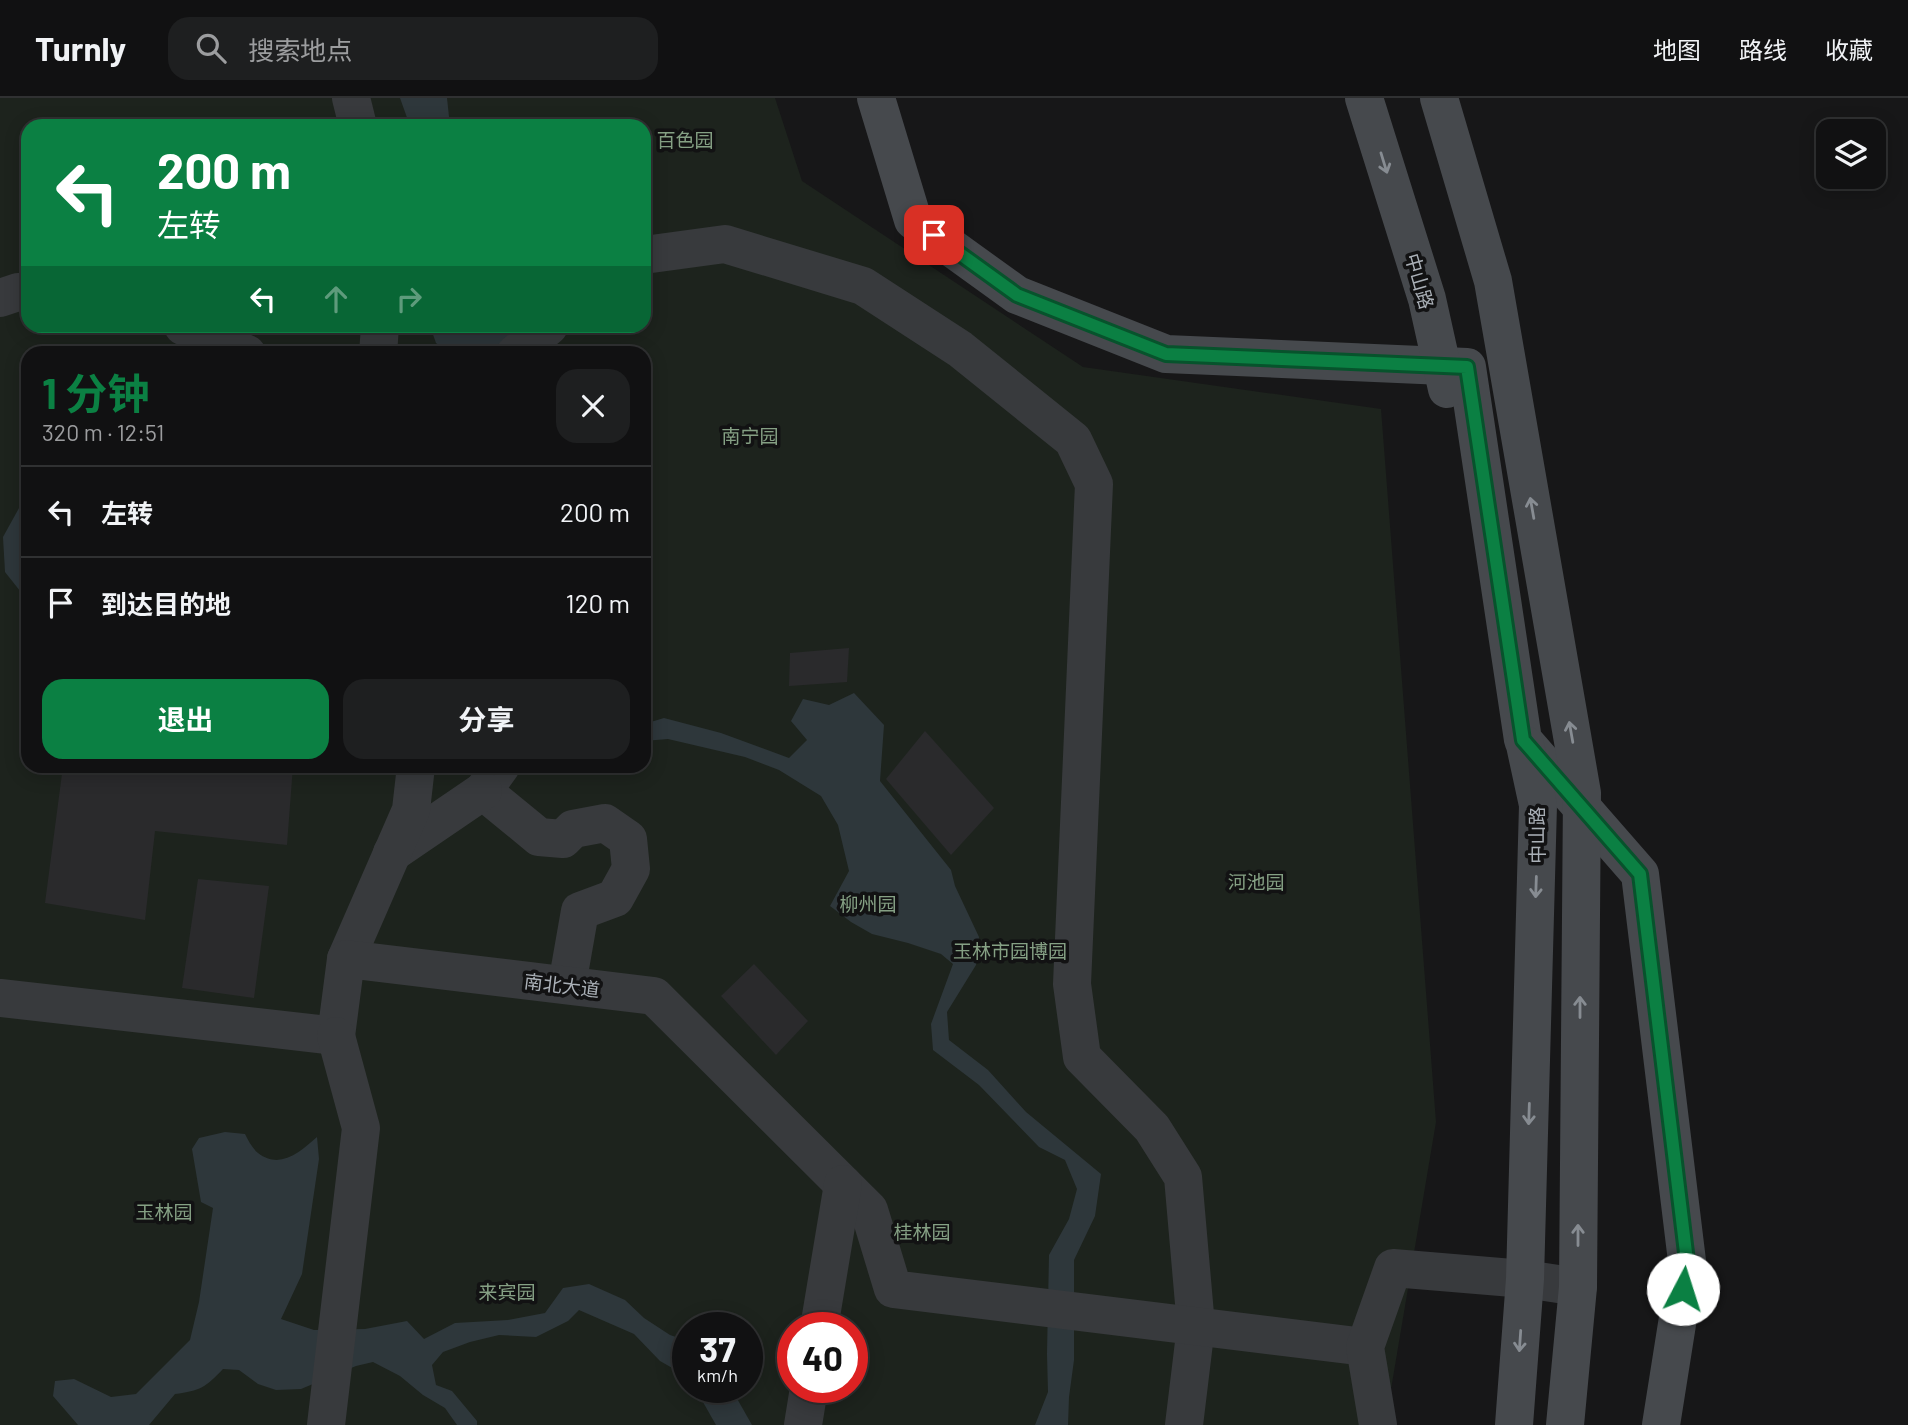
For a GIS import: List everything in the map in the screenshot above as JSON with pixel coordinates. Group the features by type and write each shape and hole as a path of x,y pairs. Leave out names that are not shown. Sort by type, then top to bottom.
{"main road":[{"path":"876,98 913,220 1017,295 1166,354 1442,366"},
{"name":"中山路","path":"1364,98 1427,299 1442,366 1467,367 1523,740 1538,805 1525,1279 1514,1425"},
{"path":"1439,98 1493,281 1580,780 1582,807 1578,1287 1566,1425"},
{"path":"1523,740 1640,874 1687,1261 1661,1425"}],"street":[{"path":"351,98 356,119"},
{"path":"651,252 725,244 863,286 960,349 1073,440 1094,484 1072,984 1082,1057 1152,1128 1183,1177 1196,1326 1184,1425"},
{"path":"0,298 21,292"},
{"path":"199,333 229,346"},
{"path":"326,1425 362,1128 337,1036 346,959 411,810 415,773"},
{"path":"392,853 492,779 540,837 563,839 573,829 605,823 628,839 631,869 615,898 580,911 567,985"},
{"name":"南北大道","path":"346,959 654,996 869,1210 893,1289 1196,1326"},
{"path":"0,998 337,1036"},
{"path":"822,1312 843,1184"},
{"path":"1378,1425 1365,1347 1393,1268 1525,1279 1578,1287"},
{"path":"1196,1326 1365,1347"},
{"path":"803,1425 807,1403"}],"green space":[{"name":"玉林市园博园","path":"0,98 775,98 802,181 1083,367 1381,409 1436,1122 1385,1425 0,1425"}],"shaded area":[{"path":"400,98 447,98 449,119 408,119"},
{"path":"432,333 518,333 527,346 440,346"},
{"path":"21,504 21,592 5,572 3,537"},
{"path":"854,693 884,725 880,781 951,870 955,886 979,937 976,965 947,1012 949,1040 988,1070 1026,1112 1101,1174 1095,1216 1074,1260 1074,1360 1068,1425 1035,1425 1048,1392 1049,1255 1069,1219 1077,1189 1065,1160 1039,1147 979,1085 933,1050 931,1024 953,964 941,954 872,934 830,906 849,871 838,825 821,796 779,770 745,757 668,739 651,740 651,722 664,718 721,733 789,758 807,740 791,721 803,699 829,705"},
{"path":"225,1132 245,1134 258,1153 274,1160 297,1153 317,1137 319,1159 302,1274 281,1319 314,1330 365,1329 407,1321 424,1339 455,1323 508,1320 545,1313 563,1288 589,1284 625,1300 644,1318 672,1336 672,1368 660,1361 634,1334 579,1310 568,1321 536,1337 499,1335 443,1352 432,1365 436,1385 452,1391 477,1421 477,1425 457,1425 445,1408 423,1395 400,1376 373,1362 356,1366 301,1389 276,1390 258,1384 239,1370 223,1369 202,1387 175,1394 149,1425 78,1425 53,1396 55,1381 74,1379 111,1397 136,1394 190,1340 199,1302 213,1208 201,1202 192,1149 199,1138"},
{"path":"704,1403 740,1403 752,1425 716,1425"}],"building":[{"path":"849,648 847,682 789,686 790,653"},
{"path":"925,731 994,808 951,855 886,779"},
{"path":"62,773 292,773 287,845 155,831 145,920 45,903"},
{"path":"198,879 269,886 254,998 182,988"},
{"path":"754,964 808,1021 776,1055 721,996"}],"route":[{"path":"934,235 1017,295 1166,354 1467,367 1523,740 1640,874 1687,1261 1683,1289"}],"park label":[{"name":"百色园","path":"685,139"},
{"name":"南宁园","path":"750,435"},
{"name":"河池园","path":"1256,881"},
{"name":"柳州园","path":"868,903"},
{"name":"玉林园","path":"164,1211"},
{"name":"桂林园","path":"922,1231"},
{"name":"来宾园","path":"507,1291"}]}
